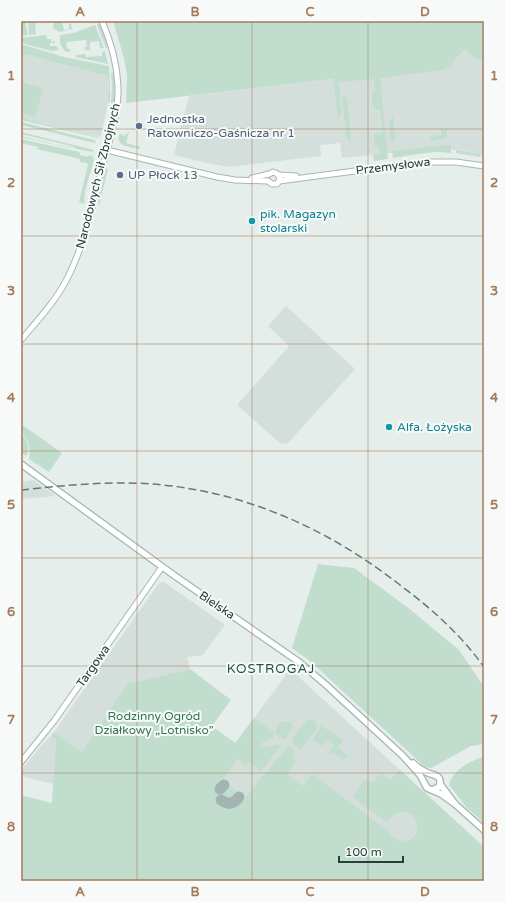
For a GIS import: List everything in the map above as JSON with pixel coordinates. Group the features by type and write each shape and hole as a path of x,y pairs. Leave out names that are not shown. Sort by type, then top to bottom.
{"main road":[{"name":"Bielska","path":"21,464 162,567 299,662 403,756 424,772 439,777 440,784 456,804 484,830"},
{"name":"Bielska","path":"403,756 420,775 427,788 441,794 456,804"},
{"path":"425,784 426,778 431,774"},
{"path":"432,790 437,788 440,784"}],"street":[{"name":"Narodowych Sił Zbrojnych","path":"21,340 54,300 70,273 84,238 107,150 117,106 118,86 114,54 102,21"},
{"path":"107,150 210,176 241,180 268,181 274,184 279,181 279,175 273,172 241,180"},
{"name":"Przemysłowa","path":"279,181 423,162 456,162 484,166"},
{"path":"268,181 269,174"},
{"name":"Przemysłowa","path":"279,175 303,177"},
{"name":"Targowa","path":"21,762 50,726 162,567"}],"shaded area":[{"path":"464,42 484,58 484,155 447,149 419,150 342,158 340,143 320,145 321,156 229,167 174,155 189,96 445,66"},
{"path":"21,53 108,76 109,98 101,135 97,138 21,118"},
{"path":"286,306 355,369 288,443 281,444 237,405 289,346 268,326"},
{"path":"34,480 55,496 21,499 21,482"},
{"path":"164,582 225,625 203,655 187,657 190,669 127,684 82,752 54,732 159,583"},
{"path":"290,669 484,847 484,881 190,789 230,739 236,743"},
{"path":"51,736 56,737 53,784 21,776 21,770"}],"green space":[{"path":"21,21 26,21 28,35 21,36"},
{"path":"28,21 35,21 36,34 29,35"},
{"path":"54,21 62,21 64,30 69,29 69,24 71,24 72,29 59,32 53,28"},
{"path":"113,21 484,21 484,58 476,59 464,49 451,64 451,67 441,70 380,78 388,159 374,161 373,155 380,154 379,147 375,147 374,134 383,133 380,110 375,108 372,101 372,94 375,93 374,79 339,82 341,113 338,118 333,79 126,103 127,76 124,58"},
{"path":"100,24 107,40 108,47 106,48 97,25"},
{"path":"95,25 104,48 100,48 99,41 90,42 90,50 85,50 84,47 87,47 86,40 66,42 67,49 70,49 70,52 66,52 60,42 60,35 74,33"},
{"path":"46,35 47,39 51,39 51,42 55,41 55,43 50,43 50,46 57,46 59,50 52,51 25,44 21,41 21,38"},
{"path":"21,44 64,57 109,66 110,103 108,102 108,76 21,53"},
{"path":"105,51 108,64 76,57 76,55 85,54 86,57 102,56 102,52"},
{"path":"114,72 115,100 111,103 111,73"},
{"path":"21,82 43,88 35,117 21,113"},
{"path":"343,97 347,97 351,141 347,139"},
{"path":"393,114 395,141 393,143 391,140 389,124"},
{"path":"21,118 97,138 21,120"},
{"path":"21,122 94,140 96,142 21,125"},
{"path":"445,127 447,127 446,138 431,141 430,137 442,135 441,128 442,130 445,130"},
{"path":"21,132 94,150 92,152 77,149 71,146 21,134"},
{"path":"129,132 126,143 140,147 140,149 125,146 120,142 119,135 122,134 124,136"},
{"path":"21,137 71,148 74,149"},
{"path":"21,139 77,151 80,155 88,157 89,155 93,156 94,160 85,191 84,204 79,202 88,165 87,163 80,162 80,159 37,149 38,147 21,143"},
{"path":"450,145 451,153 425,153 393,158 392,151"},
{"path":"456,150 481,154 480,157 456,153"},
{"path":"106,168 108,169 99,206 98,204"},
{"path":"21,424 62,453 49,472 29,459 30,453 28,443"},
{"path":"21,433 28,444 26,456 21,452"},
{"path":"318,564 354,568 407,607 459,650 484,687 484,744 471,746 431,768 425,767 310,661 292,648"},
{"name":"Rodzinny Ogród Działkowy „Lotnisko”","path":"190,669 231,700 212,726 235,743 254,718 274,732 273,739 262,742 263,746 260,746 260,748 282,744 261,771 248,762 246,765 238,759 221,782 228,788 230,786 237,791 234,794 243,801 288,746 295,752 292,758 296,761 287,774 303,786 312,774 389,832 392,837 402,841 412,838 417,830 417,824 412,815 403,812 399,813 394,815 388,823 353,797 363,781 366,780 372,784 379,775 382,774 390,780 400,770 484,847 484,881 21,881 21,795 52,803 56,738 51,736 54,732 82,752 127,684"},
{"path":"311,719 316,722 317,728 301,749 294,744 292,739 307,720"},
{"path":"280,722 290,722 293,725 293,728 284,740 275,733"},
{"path":"320,725 343,740 338,747 347,755 343,760 333,752 332,754 329,752 334,745 327,740 322,746 313,739 319,730"},
{"path":"484,757 484,823 467,808 449,785 454,775 462,767"}],"taxiway":[{"path":"220,789 224,785"},
{"path":"221,800 226,803 231,803 239,797"}],"railway":[{"path":"21,490 92,484 127,483 163,485 196,490 258,506 289,518 318,532 374,566 435,613 466,644 484,667"}],"place":[{"name":"Jednostka Ratowniczo-Gaśnicza nr 1","path":"139,126"},
{"name":"UP Płock 13","path":"120,175"},
{"name":"pik. Magazyn stolarski","path":"252,221"},
{"name":"Alfa. Łożyska","path":"389,427"}],"district":[{"name":"KOSTROGAJ","path":"271,669"}]}
